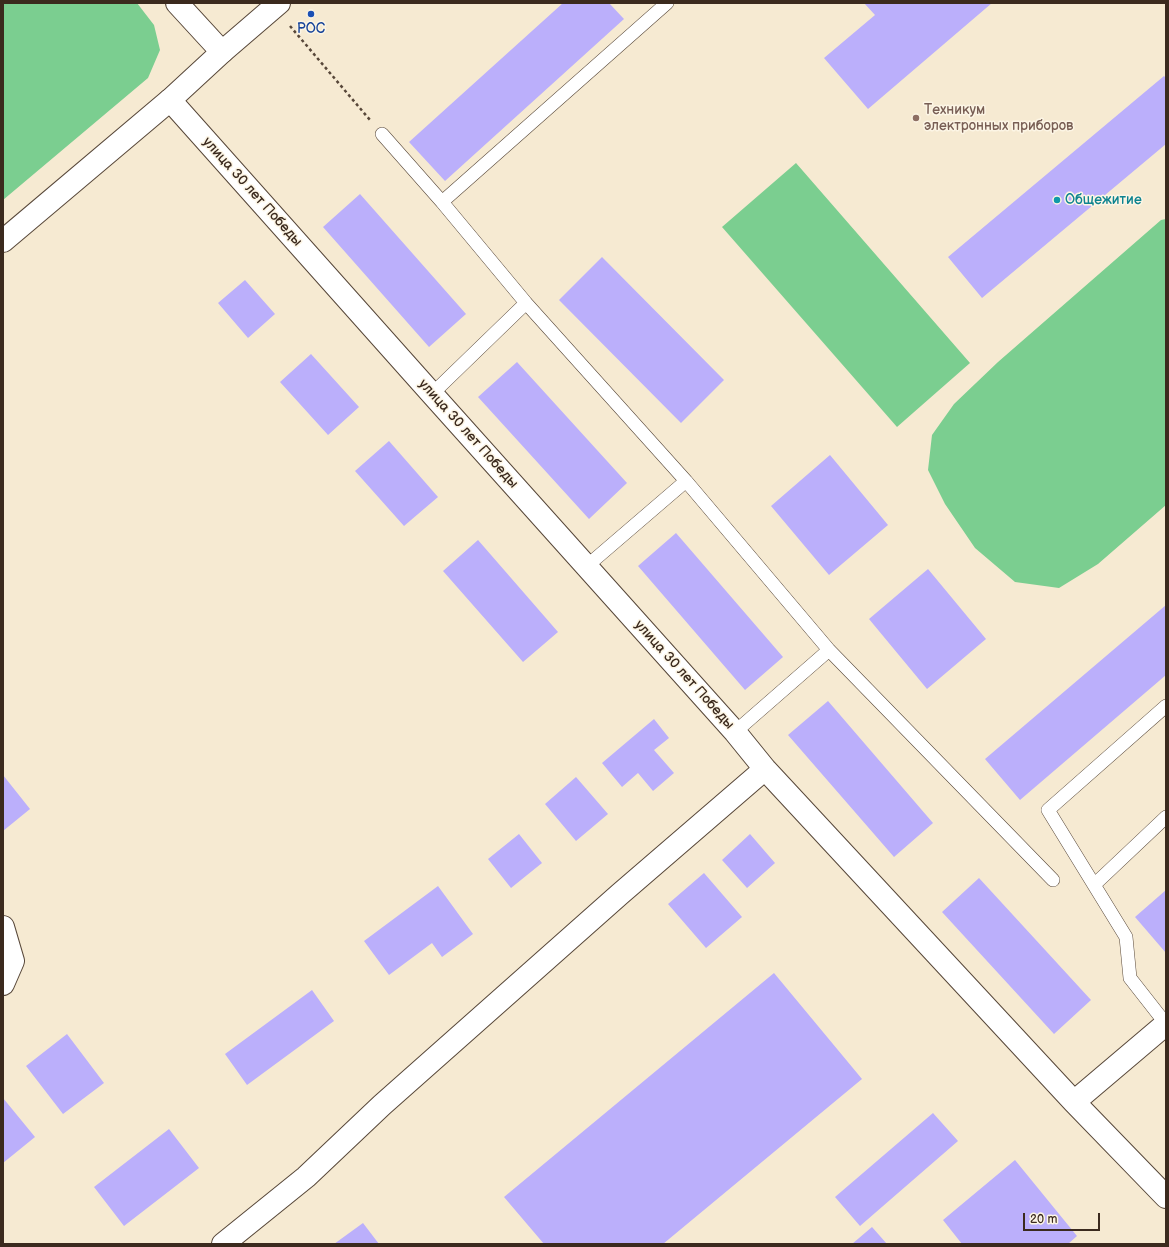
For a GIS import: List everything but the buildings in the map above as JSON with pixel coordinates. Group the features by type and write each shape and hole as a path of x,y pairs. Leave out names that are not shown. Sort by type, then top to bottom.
{"street":[{"path":"177,3 222,52"},
{"path":"3,241 170,100 276,5"},
{"name":"улица 30 лет Победы","path":"170,100 735,732 765,769 1074,1102 1166,1197"},
{"path":"223,1244 306,1178 382,1105 620,894 765,769"},
{"path":"3,927 13,961 3,984"},
{"path":"1074,1102 1166,1024"}],"lane":[{"path":"442,202 667,3"},
{"path":"382,134 442,202 526,303 686,481 829,650 1053,880"},
{"path":"432,394 526,303"},
{"path":"587,566 686,481"},
{"path":"735,732 829,650"},
{"path":"1166,706 1048,810 1126,937 1130,978 1166,1024"},
{"path":"1094,885 1166,817"}],"path":[{"path":"276,5 382,134"}],"green space":[{"path":"3,3 137,3 154,25 160,50 148,78 3,200"},
{"path":"796,163 970,363 897,427 722,227"},
{"path":"1166,219 1166,505 1098,564 1059,588 1015,582 975,548 945,504 928,470 932,435 954,404 998,362 1161,220"}],"place":[{"name":"РОС","path":"311,14"},
{"name":"Техникум электронных приборов","path":"916,118"},
{"name":"Общежитие","path":"1057,200"}]}
